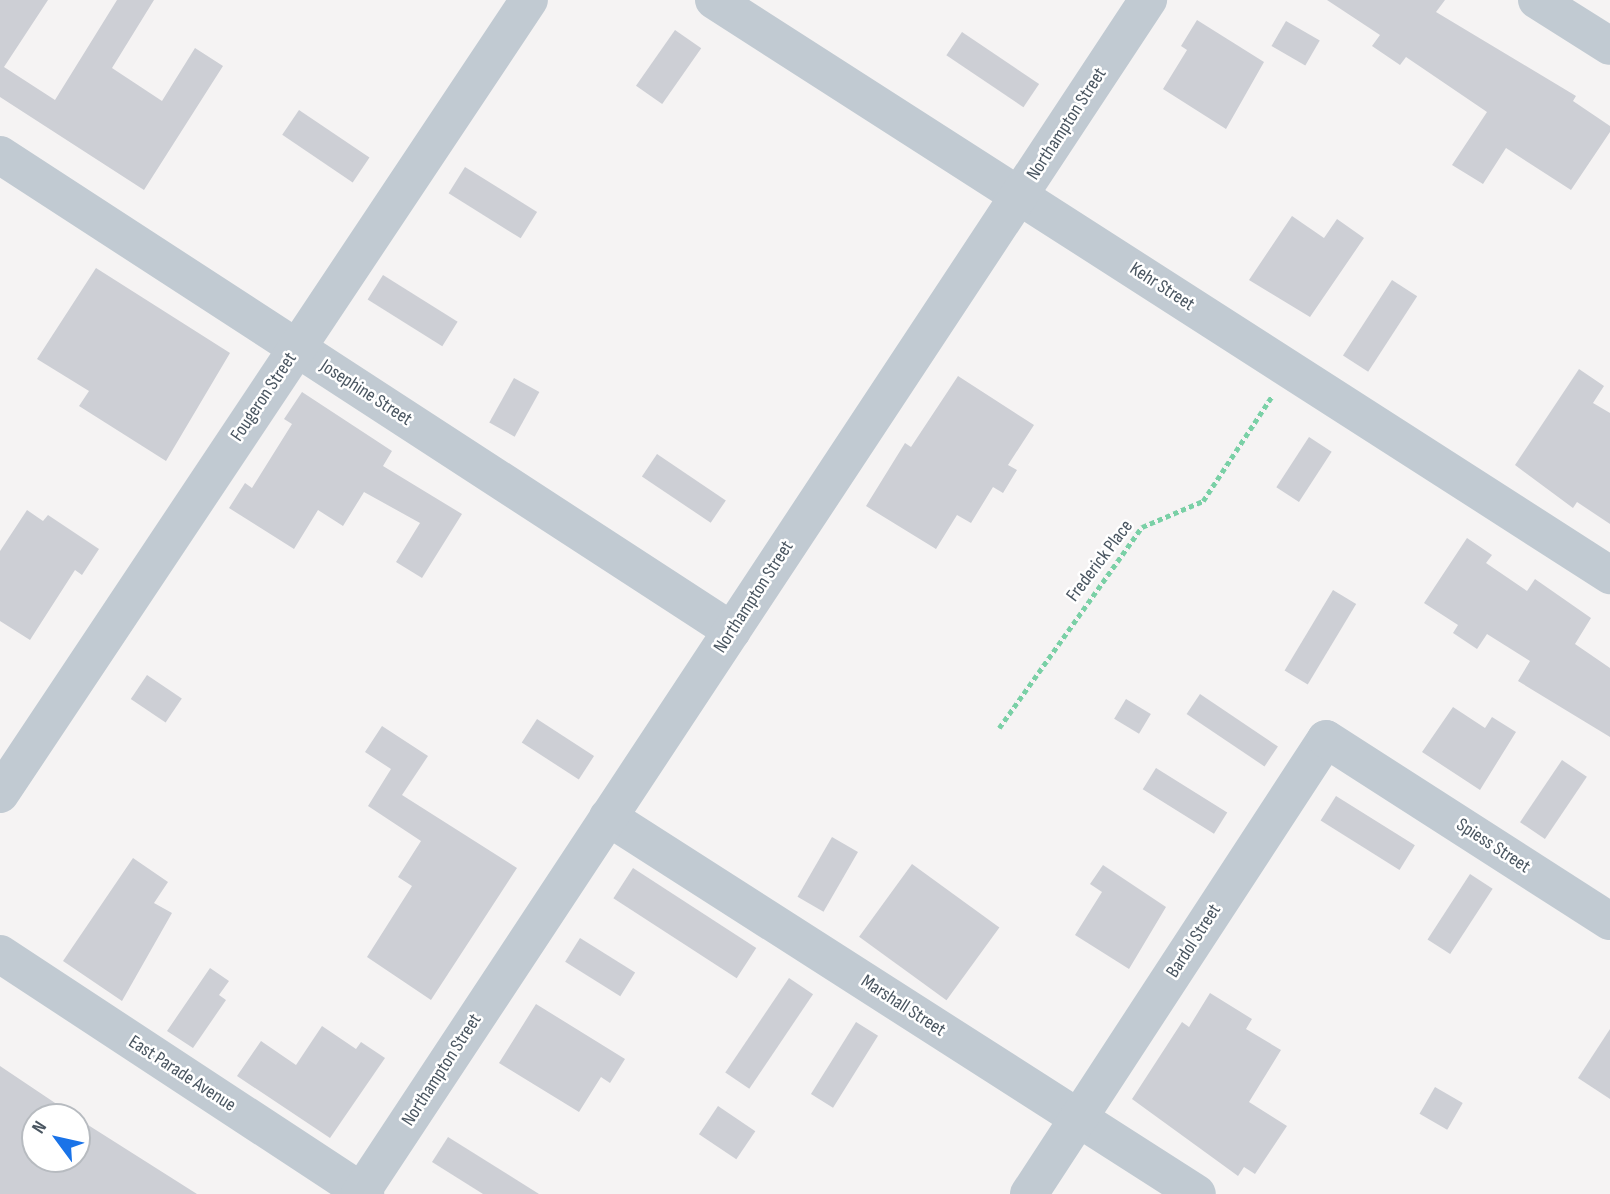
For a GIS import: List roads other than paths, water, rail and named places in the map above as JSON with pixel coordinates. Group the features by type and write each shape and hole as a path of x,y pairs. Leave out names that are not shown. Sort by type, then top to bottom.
{"street":[{"name":"Fougeron Street","path":"0,794 529,0"},
{"name":"Kehr Street","path":"714,0 1610,575"},
{"name":"Northampton Street","path":"362,1193 1148,0"},
{"path":"1537,0 1610,46"},
{"name":"Josephine Street","path":"0,155 732,631"},
{"name":"Bardol Street","path":"1029,1194 1326,739 1376,771"},
{"name":"Spiess Street","path":"1376,771 1610,921"},
{"name":"Marshall Street","path":"608,817 1198,1194"},
{"name":"East Parade Avenue","path":"0,954 362,1193"}]}
